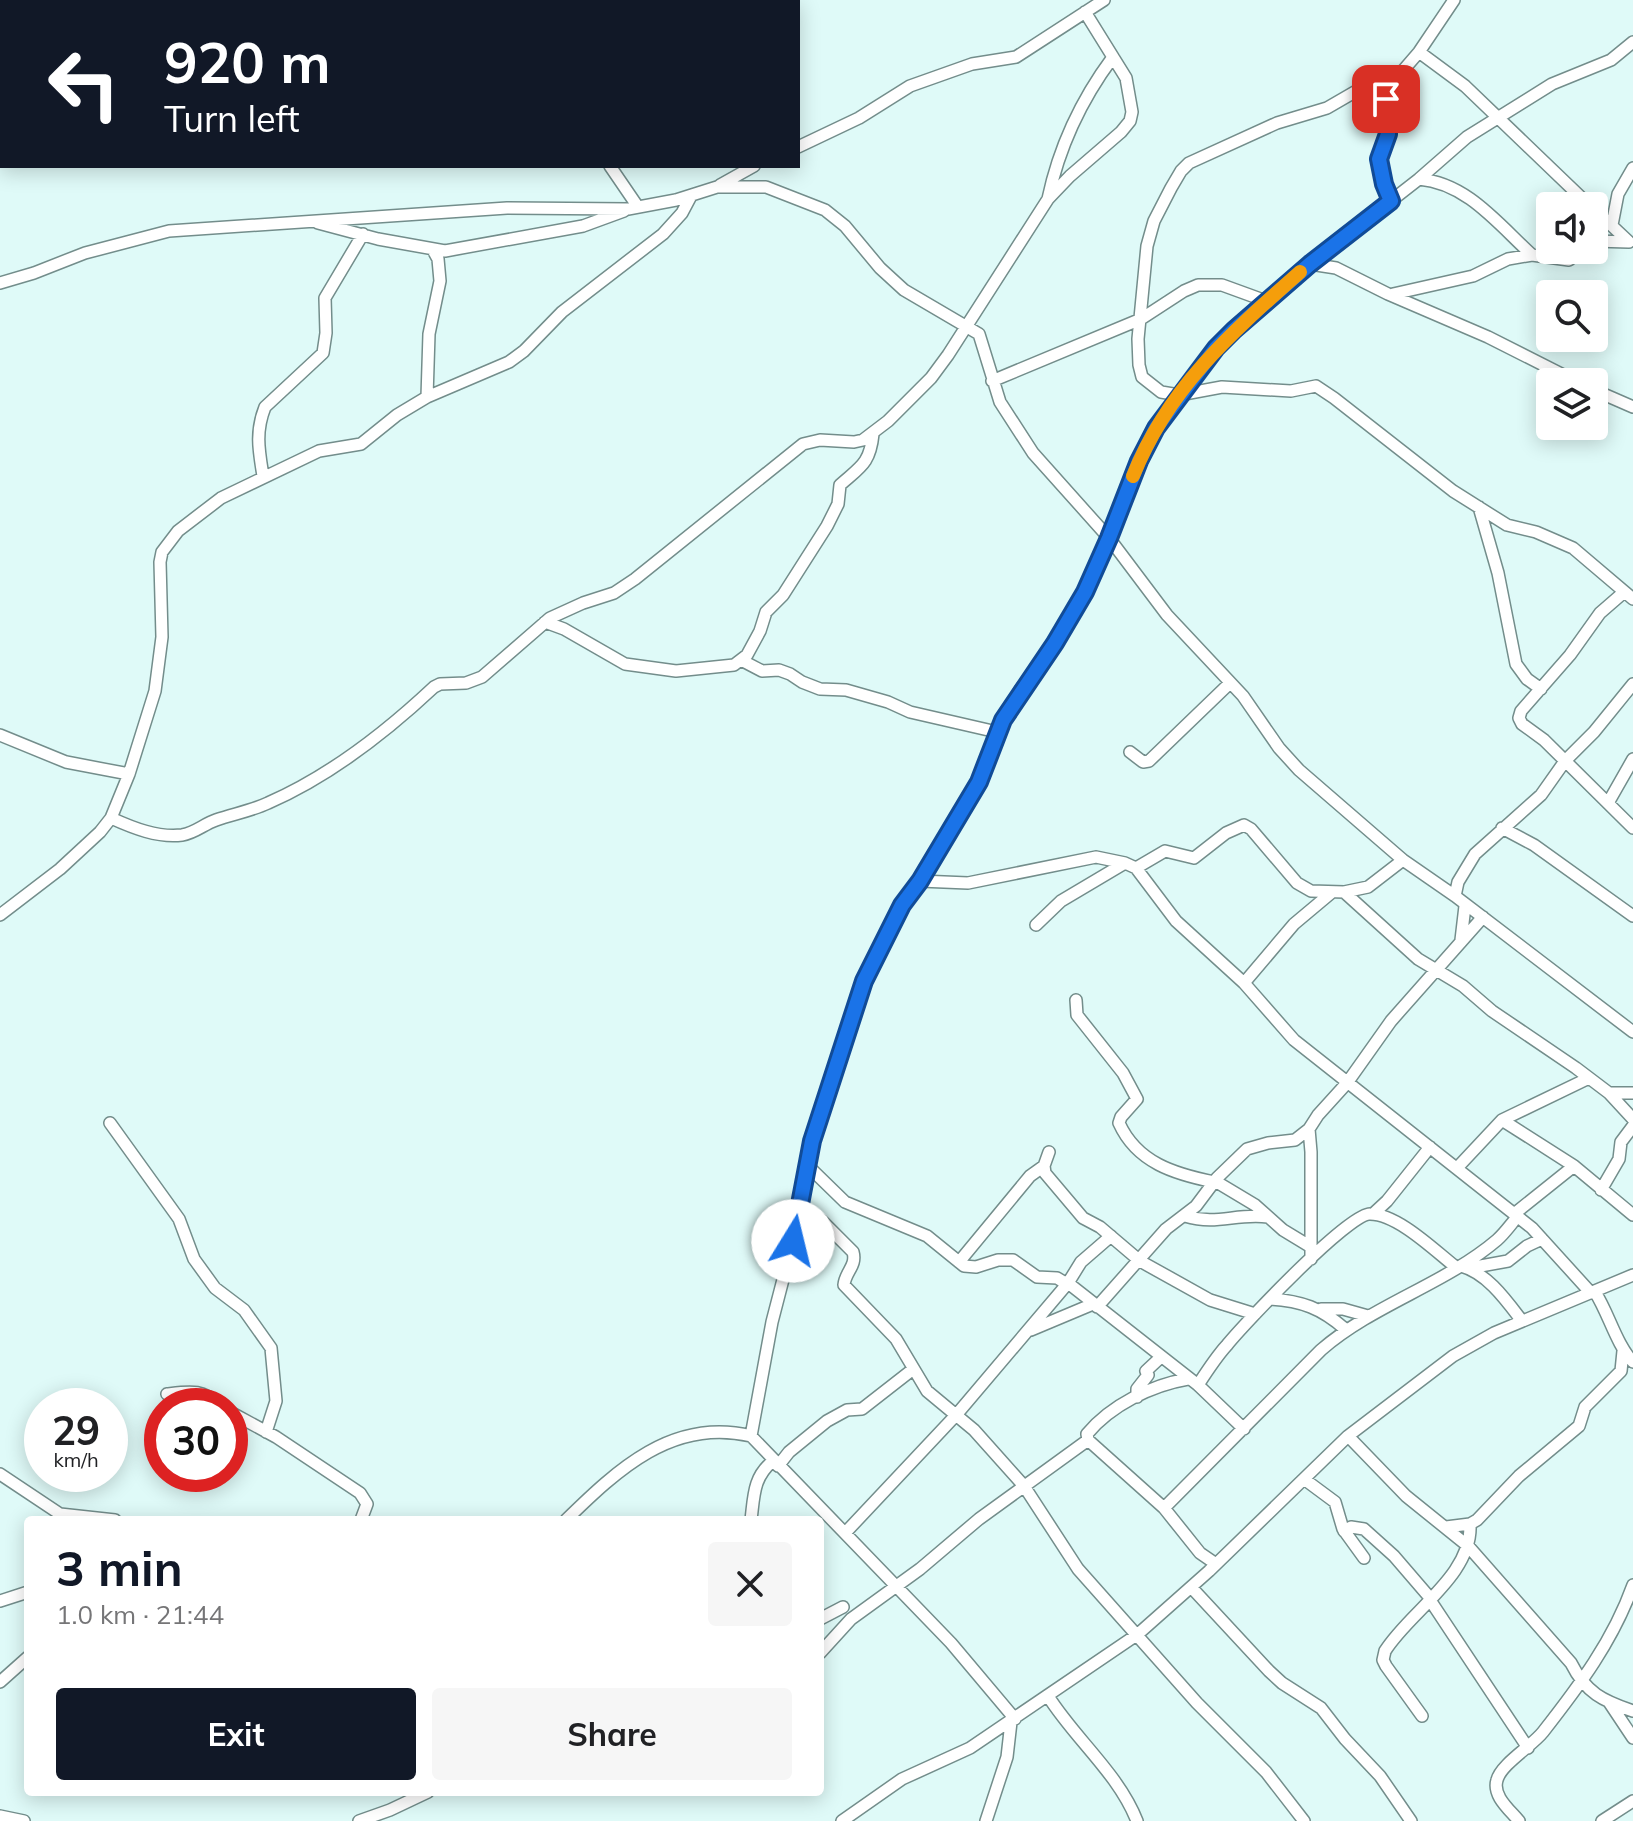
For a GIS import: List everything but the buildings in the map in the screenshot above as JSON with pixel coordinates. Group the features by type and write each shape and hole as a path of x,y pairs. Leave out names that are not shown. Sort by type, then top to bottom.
{"street":[{"path":"800,146 859,118 910,86 972,64 1016,57 1104,0"},
{"path":"1391,201 1379,159 1388,134 1384,110 1386,99 1400,74 1454,0"},
{"path":"111,818 168,836 184,835 213,821 269,803 323,776 372,740 434,687 466,683 482,677 545,622 574,606 614,593 635,579 723,505 803,444 820,440 854,442 873,434 931,378 1048,199 1130,121 1132,112 1126,78 1085,12"},
{"path":"751,1436 772,1322 793,1241 806,1164 864,981 886,933 979,782 997,732 1020,690 1055,643 1085,592 1139,461 1156,428 1216,348 1310,264 1497,116 1552,84 1611,60 1633,42"},
{"path":"1419,52 1465,86 1575,192"},
{"path":"1048,199 1055,165 1072,127 1093,84 1113,57"},
{"path":"1400,74 1384,75 1327,108 1277,123 1189,163 1181,171 1154,221 1147,246 1138,339 1142,377 1161,392 1179,395 1222,387 1291,391 1316,386 1453,491 1507,525 1536,532 1573,548 1598,567 1628,596 1600,613 1570,655 1521,711 1519,718 1633,828"},
{"path":"611,168 633,208"},
{"path":"312,220 433,250 497,243 583,226 633,208 691,196 717,187 750,168"},
{"path":"1612,225 1618,194 1633,168"},
{"path":"1419,179 1447,184 1474,201 1532,255"},
{"path":"717,187 766,187 825,210 845,226 880,268 904,290 975,329 982,340 1000,402 1033,453 1109,538 1167,615 1230,683 1299,770 1403,860 1633,1032"},
{"path":"0,915 60,869 111,818 129,774 155,691 160,661 162,552 178,531 221,498 263,476 319,451 361,444 397,415 427,397 509,362 562,312 663,234 682,213 691,196"},
{"path":"0,283 85,253 169,231 507,208 633,208"},
{"path":"1608,222 1630,243"},
{"path":"263,476 257,441 260,418 265,407 323,353 325,298 363,234"},
{"path":"1608,242 1630,243"},
{"path":"427,397 429,334 440,281 438,259 433,250"},
{"path":"1388,294 1473,276 1508,259 1536,256"},
{"path":"1310,264 1336,268 1549,368"},
{"path":"992,381 1141,319 1198,285 1222,285 1266,301"},
{"path":"1608,396 1633,407"},
{"path":"545,622 564,629 625,664 676,671 731,667 741,660 760,631 766,612 783,595 827,526 838,504 840,485 864,465 871,450 873,434"},
{"path":"1479,507 1498,573 1516,664 1527,679 1541,689"},
{"path":"741,660 762,671 779,670 790,674 820,689 846,690 910,712 997,732"},
{"path":"1130,752 1143,762 1149,761 1230,683"},
{"path":"1455,896 1458,882 1468,864 1502,828 1541,795 1565,761 1594,732 1633,684"},
{"path":"0,735 66,762 129,774"},
{"path":"1608,803 1633,759"},
{"path":"1036,925 1061,901 1131,866 1165,851 1194,858 1226,833 1244,825 1251,829 1297,883 1311,891 1344,892 1375,884 1403,860"},
{"path":"1502,828 1534,845 1633,916"},
{"path":"920,881 968,883 1096,857 1131,866 1176,921 1244,983 1294,1040 1516,1215 1542,1239 1609,1314 1623,1351 1633,1362"},
{"path":"1244,983 1294,924 1331,892"},
{"path":"1344,892 1396,941 1435,972 1463,986 1492,1011 1532,1035 1609,1093 1633,1119"},
{"path":"1461,941 1465,906"},
{"path":"1028,1331 1095,1305 1140,1261 1166,1229 1196,1206 1214,1182 1247,1149 1295,1140 1309,1129 1347,1083 1391,1021 1483,917"},
{"path":"1076,1000 1077,1015 1084,1027 1105,1048 1137,1099 1119,1123 1140,1152 1161,1168 1214,1182 1255,1205 1311,1253"},
{"path":"1457,1168 1502,1120 1589,1078"},
{"path":"1609,1093 1633,1093"},
{"path":"1502,1120 1574,1166 1633,1215"},
{"path":"110,1123 179,1219 194,1259 215,1288 244,1310 271,1348 276,1401 266,1432"},
{"path":"1601,1190 1619,1159 1621,1142 1633,1126"},
{"path":"1309,1129 1311,1253"},
{"path":"1373,1214 1430,1147"},
{"path":"959,1262 1030,1176 1044,1166 1049,1152"},
{"path":"806,1164 845,1202 927,1236 969,1268 998,1260 1013,1260 1037,1277 1057,1278 1067,1284 1193,1382 1244,1429"},
{"path":"1044,1166 1049,1180 1075,1211 1140,1261 1210,1300 1255,1314"},
{"path":"1164,1508 1312,1358 1345,1329 1463,1267 1495,1242 1516,1215 1574,1166"},
{"path":"798,1207 822,1221 853,1252 854,1265 846,1275 844,1285 896,1339 927,1391 957,1414 1024,1486 1078,1569 1197,1703 1266,1772 1304,1821"},
{"path":"1216,1564 1200,1553 1164,1508 1088,1440 1087,1434 1154,1387 1193,1382 1311,1253 1352,1220 1373,1214 1401,1226 1497,1290 1522,1321"},
{"path":"1185,1216 1207,1222 1248,1215 1268,1217"},
{"path":"846,1532 957,1414 1067,1284 1081,1262 1111,1236"},
{"path":"1463,1267 1508,1261 1542,1239"},
{"path":"842,1821 902,1779 970,1748 1138,1634 1216,1564 1348,1436 1453,1356 1494,1333 1633,1275"},
{"path":"1270,1299 1293,1301 1320,1309 1343,1309 1368,1316"},
{"path":"1320,1309 1345,1329"},
{"path":"1446,1527 1470,1524 1483,1515 1519,1476 1579,1426 1585,1407 1621,1371 1623,1351"},
{"path":"1137,1397 1137,1389 1146,1380 1148,1367 1161,1357"},
{"path":"752,1516 759,1474 776,1464 827,1421 847,1410 862,1409 912,1370"},
{"path":"248,1422 360,1493 367,1504 362,1516"},
{"path":"571,1516 650,1449 696,1434 751,1436 951,1643 1013,1720 1007,1757 986,1821"},
{"path":"1348,1436 1406,1496 1468,1546 1571,1663 1581,1684 1609,1702 1633,1711"},
{"path":"824,1649 851,1619 1088,1440"},
{"path":"0,1474 60,1514 78,1516"},
{"path":"1304,1479 1335,1502 1344,1531 1364,1558"},
{"path":"1422,1716 1383,1660 1389,1645 1462,1559 1468,1546 1470,1524"},
{"path":"1344,1531 1351,1527 1364,1529 1394,1556 1431,1599 1528,1748"},
{"path":"1519,1821 1499,1797 1498,1776 1528,1748 1581,1684 1618,1621 1633,1585"},
{"path":"1191,1587 1269,1671 1321,1708 1380,1776 1411,1821"},
{"path":"0,1601 24,1593"},
{"path":"824,1617 843,1607"},
{"path":"0,1682 24,1661"},
{"path":"1048,1696 1071,1729 1108,1771 1137,1821"},
{"path":"1609,1702 1633,1738"},
{"path":"359,1821 420,1796"},
{"path":"1602,1821 1633,1801"},
{"path":"0,1816 24,1821"}],"slow traffic":[{"path":"1133,476 1156,428 1216,348 1300,272"}],"route":[{"path":"793,1241 812,1141 848,1024 886,933 965,808 979,782 1003,720 1020,690 1055,643 1085,592 1139,461 1156,428 1216,348 1234,330 1310,264 1391,201 1379,159 1388,134 1384,110 1386,99"}]}
